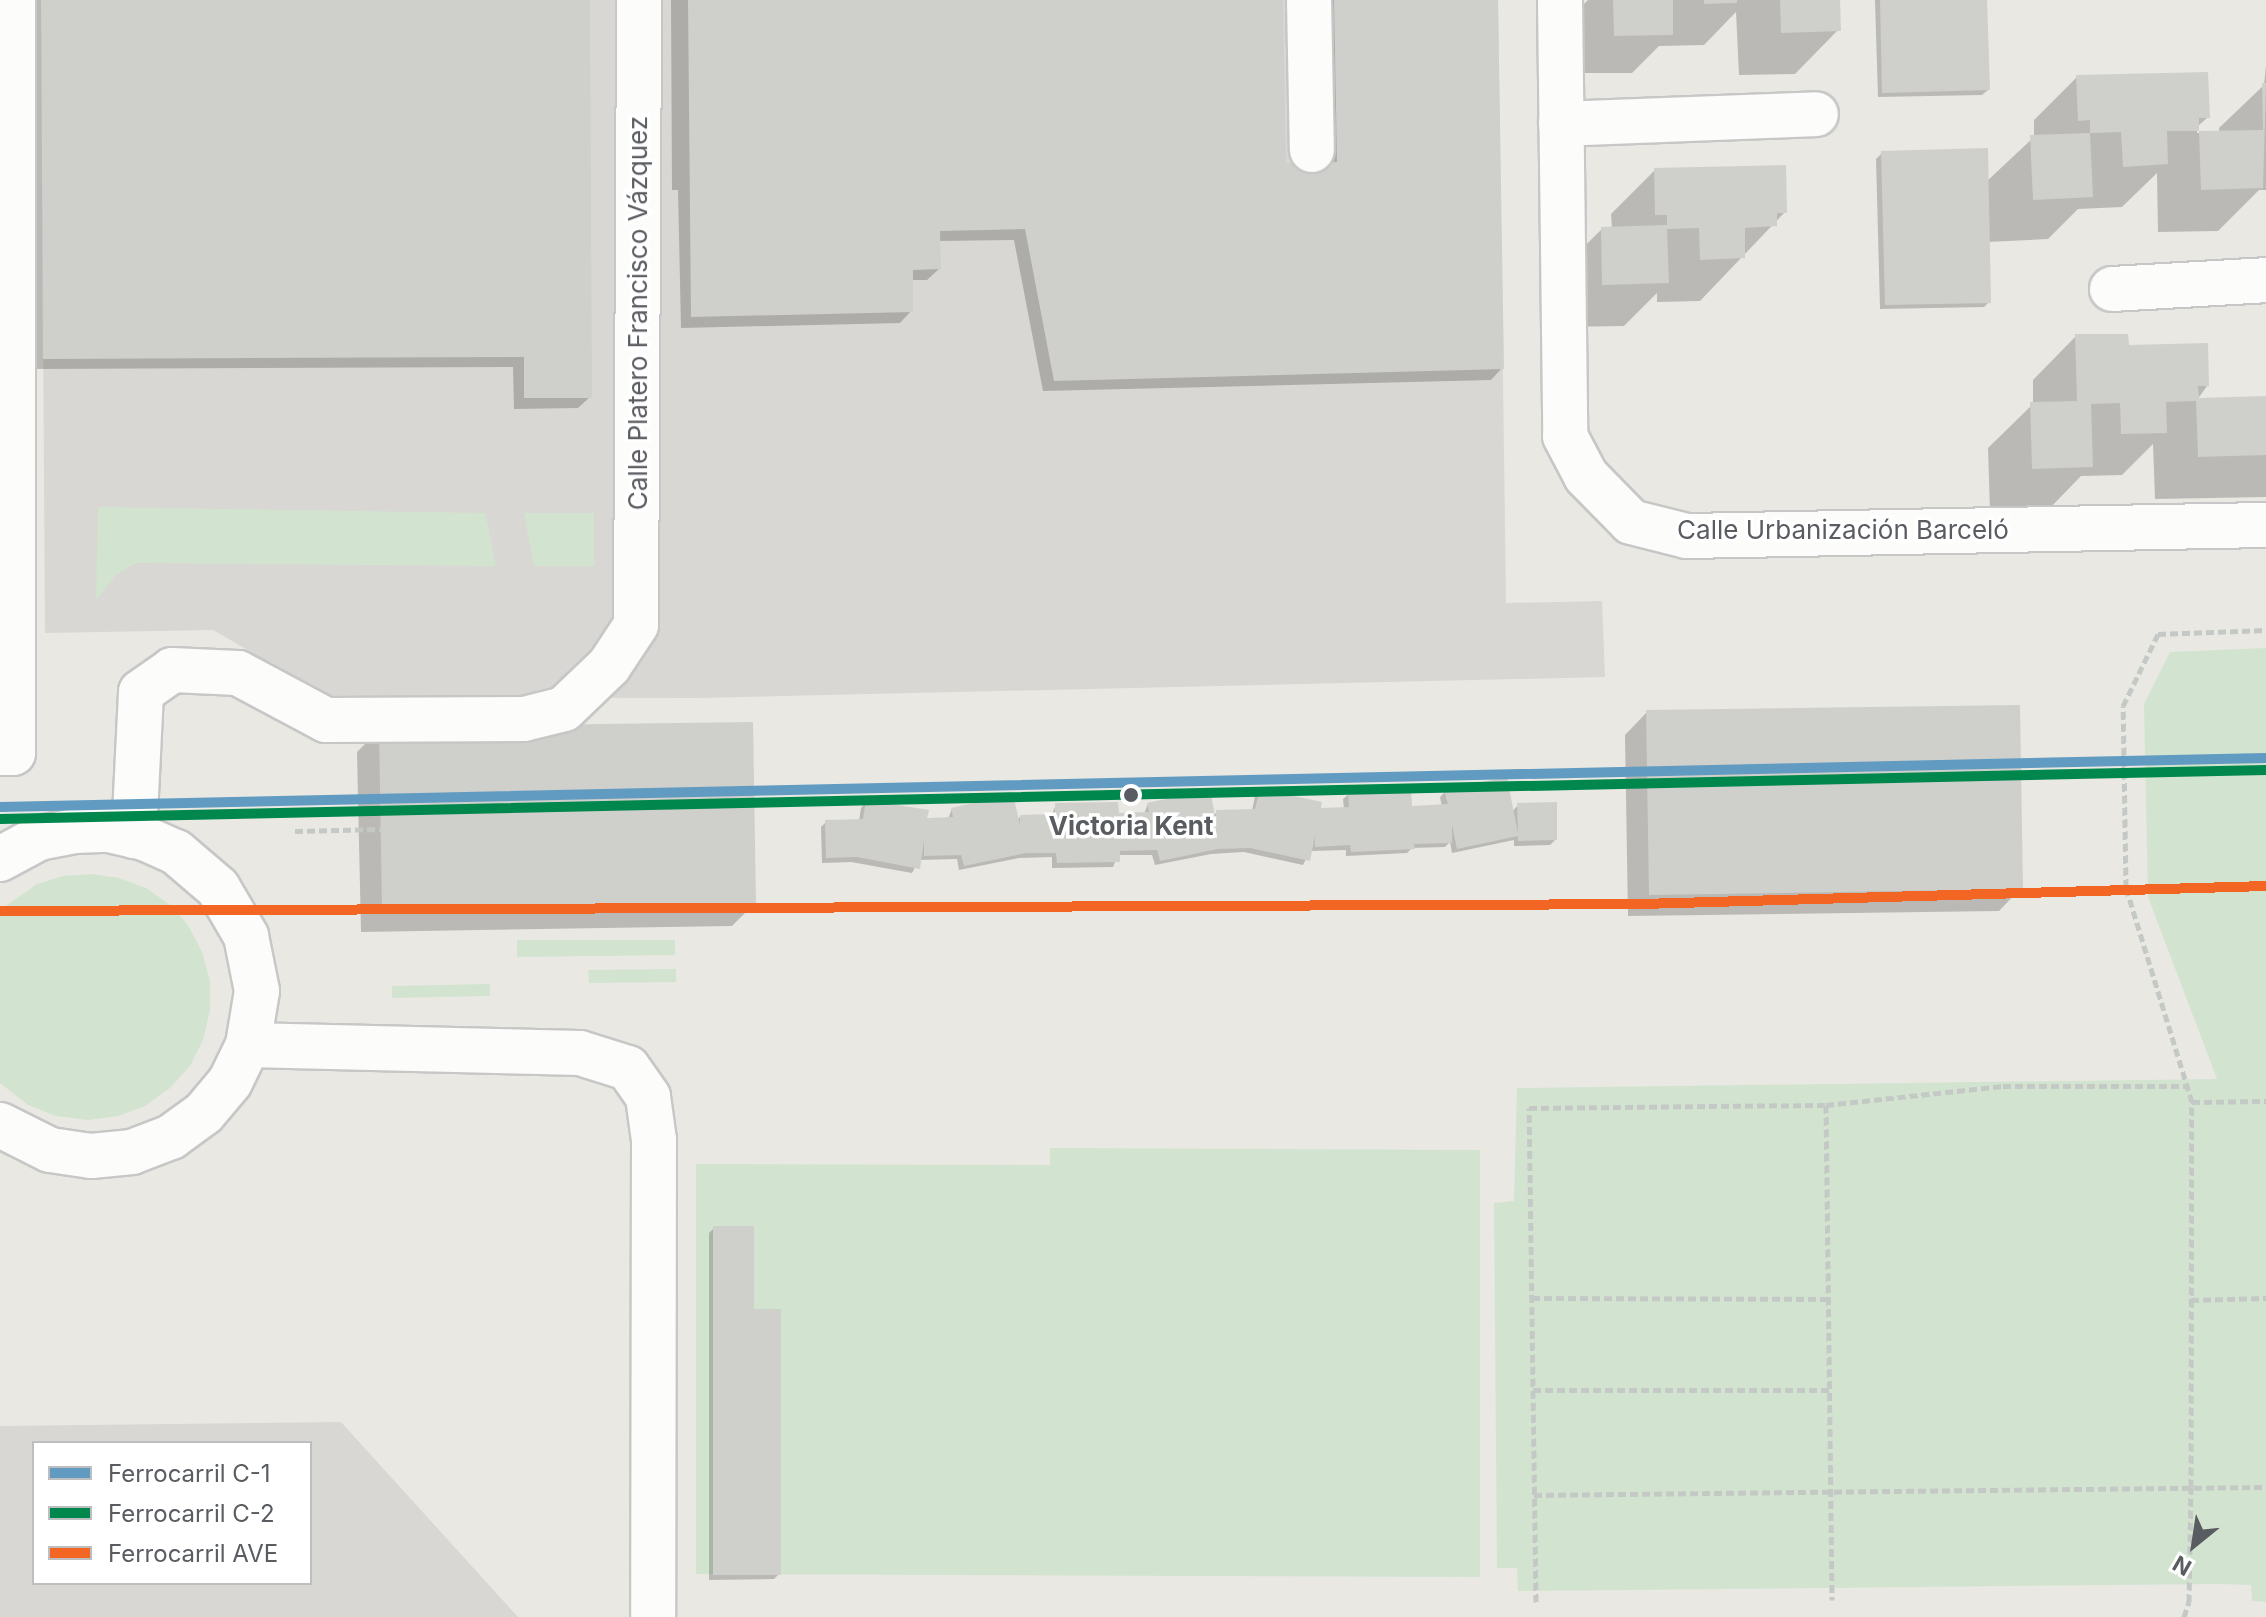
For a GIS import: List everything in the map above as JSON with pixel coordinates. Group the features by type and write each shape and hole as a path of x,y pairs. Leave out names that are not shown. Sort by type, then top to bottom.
{"street":[{"name":"Calle Platero Francisco Vázquez","path":"134,836 141,692 172,670 238,673 326,720 524,719 564,709 609,666 636,625 639,0"},
{"path":"1309,0 1312,150"},
{"name":"Calle Urbanización Barceló","path":"1560,0 1565,436 1586,476 1631,522 1687,536 2266,525"},
{"path":"6,753 9,15"},
{"path":"1561,124 1816,114"},
{"path":"2112,289 2266,280"},
{"path":"0,859 20,833 109,830 176,852 218,888 246,936 257,991 248,1045 230,1082 204,1113 171,1137 132,1152 91,1156 50,1150 0,1125"},
{"path":"248,1045 580,1053 628,1068 648,1097 654,1140 653,1617"}],"path":[{"path":"2184,1617 2189,1602 2191,1487 2192,1102 2126,887 2123,706 2158,634 2266,630"},
{"path":"295,831 381,829"},
{"path":"1536,1602 1529,1108 1826,1105 2003,1086 2187,1086"},
{"path":"2192,1102 2266,1101"},
{"path":"1826,1105 1832,1600"},
{"path":"1532,1298 1828,1299"},
{"path":"2191,1300 2266,1298"},
{"path":"1533,1390 1829,1390"},
{"path":"1534,1495 2266,1487"}],"shaded area":[{"path":"41,0 1498,0 1506,603 1602,601 1605,677 698,698 329,697 213,630 45,633"},
{"path":"341,1422 518,1617 0,1617 0,1426"}],"green space":[{"path":"98,507 485,513 496,566 136,563 116,575 96,600"},
{"path":"524,513 594,513 594,566 534,566"},
{"path":"2266,648 2266,1602 2252,1601 2251,1585 2217,1584 1518,1591 1517,1568 1497,1568 1494,1203 1514,1201 1517,1088 2217,1079 2148,897 2144,704 2170,652"},
{"path":"91,874 119,878 146,888 169,904 188,925 202,952 210,981 210,1010 203,1040 190,1066 170,1088 145,1106 118,1116 88,1120 56,1116 28,1105 0,1083 0,910 37,884 63,876"},
{"path":"517,940 675,940 675,955 517,957"},
{"path":"676,969 676,982 589,983 588,970"},
{"path":"490,984 490,996 392,998 392,986"},
{"path":"1050,1148 1480,1150 1480,1577 696,1574 696,1164 1050,1165"}],"building":[{"path":"41,0 590,0 592,398 524,398 524,357 43,359"},
{"path":"688,0 1283,0 1286,163 1337,162 1334,0 1498,0 1504,369 1054,381 1025,229 940,231 941,269 913,270 913,312 691,317"},
{"path":"1613,0 1673,0 1673,35 1614,36"},
{"path":"1704,0 1737,0 1737,3 1704,4"},
{"path":"1780,0 1840,0 1841,31 1781,33"},
{"path":"1880,0 1987,0 1990,90 1882,93"},
{"path":"2208,72 2210,118 2199,118 2199,131 2167,131 2168,164 2123,167 2121,132 2090,133 2090,120 2078,121 2076,75"},
{"path":"2262,83 2266,83 2263,188 2201,190 2199,131 2263,130"},
{"path":"2090,133 2093,197 2033,200 2030,135"},
{"path":"1988,148 1991,303 1885,305 1881,151"},
{"path":"1786,165 1787,213 1777,213 1777,226 1745,228 1745,258 1700,260 1699,228 1667,229 1669,283 1602,285 1601,227 1667,225 1667,215 1655,215 1654,168"},
{"path":"2075,334 2128,334 2129,345 2208,343 2209,386 2198,386 2199,398 2266,396 2266,455 2198,457 2196,401 2166,402 2167,433 2121,434 2120,403 2091,404 2093,467 2032,469 2030,402 2077,401"},
{"path":"2020,705 2023,889 1649,895 1646,710"},
{"path":"753,722 756,905 382,910 379,727"},
{"path":"1507,777 1518,834 1517,803 1557,802 1557,840 1518,841 1518,836 1457,849 1452,825 1452,843 1414,844 1415,849 1351,852 1350,845 1315,847 1315,836 1310,861 1250,848 1218,849 1160,861 1157,850 1120,851 1120,862 1057,863 1056,853 1026,853 964,866 961,855 924,856 924,840 920,869 857,857 826,858 825,820 863,819 866,800 929,810 927,818 953,817 951,808 1013,794 1020,825 1020,815 1055,814 1055,803 1118,802 1119,813 1149,812 1147,803 1210,789 1216,821 1216,810 1255,809 1260,789 1322,802 1321,808 1349,807 1348,792 1411,788 1412,806 1448,804 1444,790"},
{"path":"713,1226 754,1226 754,1309 781,1309 781,1575 713,1575"}],"rail line":[{"name":"C-1","path":"0,807 2266,758"},
{"name":"C-2","path":"0,819 2266,770"},
{"name":"AVE","path":"0,911 1642,904 2266,886"}],"place":[{"name":"Victoria Kent","path":"1131,795"}]}
